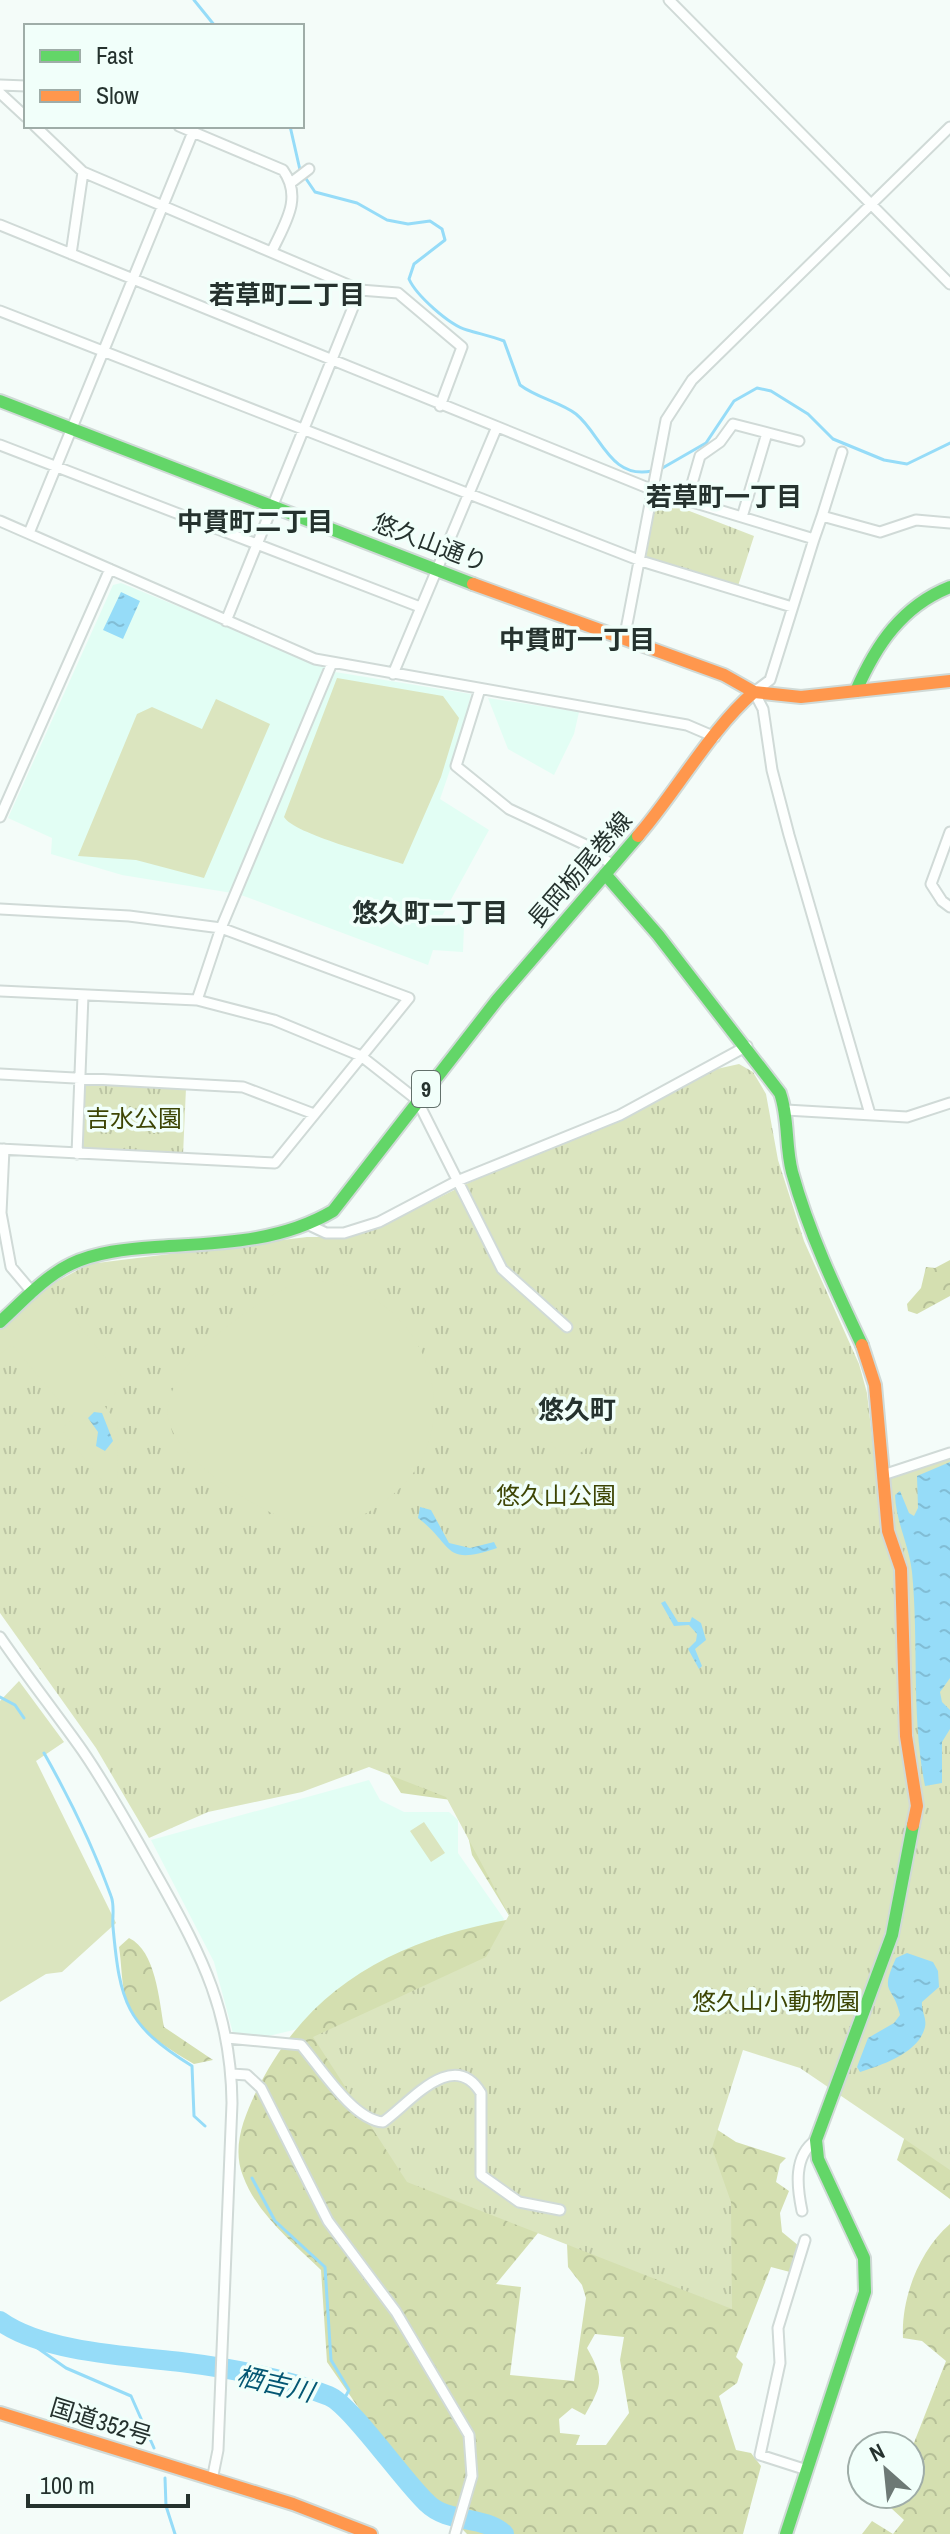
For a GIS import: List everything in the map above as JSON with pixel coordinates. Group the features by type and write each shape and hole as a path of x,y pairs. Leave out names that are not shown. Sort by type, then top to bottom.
{"main road":[{"name":"悠久山通り","path":"0,401 624,640 724,675 754,692"},
{"path":"856,691 906,611 927,594 950,587"},
{"path":"754,692 801,697 950,681"},
{"name":"長岡栃尾巻線","path":"0,1322 33,1293 83,1259 290,1232 311,1226 343,1201 417,1100 608,869 671,798 738,706 754,692"},
{"path":"608,869 747,1046 780,1093 786,1110 785,1140 810,1232 870,1366 886,1474 888,1531 901,1569 906,1736 917,1806 892,1935 830,2095 816,2140 818,2159 864,2258 867,2274 859,2315 786,2534"},
{"name":"国道352号","path":"0,2413 293,2504 366,2533"}],"street":[{"path":"669,0 950,284"},
{"path":"0,85 24,86"},
{"path":"0,93 24,115"},
{"path":"624,640 666,420 692,380 950,127"},
{"path":"37,128 83,172 162,203 360,290 398,293 462,347 440,406"},
{"path":"184,128 283,170 292,182 294,202 272,251"},
{"path":"29,533 193,132"},
{"path":"292,182 309,169"},
{"path":"71,254 83,172"},
{"path":"0,225 496,429 653,485 687,501 814,539"},
{"path":"226,621 306,431 360,290"},
{"path":"0,311 641,561 792,607"},
{"path":"687,501 700,456 720,442 733,424 799,441"},
{"path":"393,674 496,429"},
{"path":"742,517 767,433"},
{"path":"0,445 420,607"},
{"path":"842,452 770,680 754,692 763,709 772,770 789,835 870,1114"},
{"path":"822,516 880,532 916,520 950,523"},
{"path":"0,521 226,621 332,663 687,725 715,737"},
{"path":"0,817 110,569"},
{"path":"197,1000 221,928 332,663"},
{"path":"480,689 456,766 509,809 588,846 608,869"},
{"path":"950,832 931,884 950,907"},
{"path":"0,909 129,916 221,928 409,998 275,1163 2,1149 1,1213 11,1267 33,1293"},
{"path":"0,991 197,1000 274,1020 361,1056 417,1100 502,1269 567,1327"},
{"path":"77,1154 83,995"},
{"path":"311,1226 326,1233 364,1228 457,1181 587,1131 747,1046"},
{"path":"0,1074 243,1087 314,1114"},
{"path":"786,1110 907,1117 950,1103"},
{"path":"886,1474 950,1453"},
{"path":"0,1637 82,1750 136,1837 204,1961 227,2038 232,2074 221,2388 212,2480"},
{"path":"227,2038 301,2045 359,2113 371,2121 383,2122 435,2079 445,2074 457,2076 476,2086 481,2093 481,2175 519,2202 560,2210"},
{"path":"232,2074 247,2075 261,2088 328,2221 396,2312 469,2435 472,2476 461,2503 455,2531"},
{"path":"802,2211 796,2184 798,2173 807,2149 816,2140"},
{"path":"805,2240 778,2328 780,2363 760,2455 807,2470"}],"shaded area":[{"path":"121,583 327,667 232,893 122,875 51,854 52,838 8,818 113,585"},
{"path":"335,672 471,694 460,741 440,799 489,830 442,916 464,926 463,952 433,950 428,965 241,895"},
{"path":"488,698 579,712 574,734 554,775 508,749"},
{"path":"369,1780 380,1800 404,1812 449,1812 458,1820 458,1853 504,1919 487,1942 306,2027 256,2039 234,2037 214,1962 151,1840"}],"green space":[{"path":"661,500 754,536 738,586 646,558 655,504"},
{"path":"337,678 443,696 459,718 441,777 403,864 320,837 291,824 284,817"},
{"path":"216,699 270,724 204,878 136,860 78,856 137,714 152,707 202,729"},
{"name":"悠久山公園","path":"739,1064 753,1072 766,1094 778,1160 804,1241 859,1364 867,1393 877,1481 950,1456 950,2170 800,2068 743,2050 712,2148 731,2202 732,2309 407,2182 313,2037 486,1957 509,1915 446,1797 369,1767 302,1792 208,1812 149,1838 96,1748 0,1613 0,1329 52,1284 89,1264 307,1237 346,1237 373,1230 501,1167 587,1134 712,1070"},
{"name":"吉水公園","path":"85,1083 186,1088 183,1155 82,1150"},
{"path":"950,1260 950,1296 917,1314 908,1311 907,1304 921,1288 926,1267 935,1268"},
{"path":"307,1278 349,1286 378,1301 391,1312 422,1352 434,1399 429,1441 409,1478 374,1509 346,1522 325,1527 306,1526 283,1518 233,1490 189,1453 174,1435 168,1417 170,1396 181,1375 198,1354 242,1315"},
{"path":"48,1289 127,1383 103,1404 117,1422 118,1481 103,1482 61,1429 74,1418 12,1345 0,1354 0,1330"},
{"path":"571,1413 586,1419 592,1434 586,1449 571,1455 556,1449 550,1434 556,1419"},
{"path":"19,1681 64,1742 36,1761 116,1923 62,1972 46,1974 0,2002 0,1701"},
{"path":"396,1709 704,2121 736,2142 786,2158 780,2164 776,2182 789,2191 780,2213 782,2232 799,2246 790,2272 771,2267 736,2357 743,2364 737,2383 719,2396 736,2450 751,2453 761,2466 743,2534 467,2534 391,2455 327,2362 321,2270 266,2215 249,2190 240,2166 240,2134 255,2094 301,2023 329,1996 360,1973 430,1940 511,1919 472,1855 463,1811 451,1800 401,1793 387,1771","holes":["566,2220 568,2267 582,2285 586,2298 574,2381 510,2375 521,2287 496,2284 538,2233","595,2334 624,2337 620,2360 629,2413 606,2445 576,2445 580,2435 560,2433 559,2419 572,2408 585,2415 598,2389 599,2375 587,2348"]},
{"path":"424,1822 445,1853 431,1862 410,1831"},
{"path":"129,1938 138,1944 151,1965 164,2027 213,2060 194,2064 147,2032 132,2015 124,1991 119,1947"},
{"path":"950,2002 950,2199 897,2160"},
{"path":"950,2224 950,2534 893,2534 904,2520 893,2510 926,2510 926,2430 919,2430 946,2361 922,2341 903,2338 905,2307 921,2261"},
{"path":"872,2521 893,2534 862,2534"}],"water":[{"path":"121,592 140,601 123,639 103,630"},
{"path":"94,1412 102,1413 113,1441 105,1451 96,1446 98,1432 88,1418"},
{"path":"950,1462 950,1678 940,1692 942,1702 950,1710 950,1729 942,1742 942,1783 925,1786 918,1732 912,1572 895,1495 900,1491 909,1513 914,1516 918,1508 917,1476"},
{"path":"420,1507 431,1510 449,1543 470,1548 494,1542 497,1548 467,1555 457,1554 418,1518"},
{"path":"665,1601 678,1622 690,1622 692,1617 701,1623 706,1640 695,1649 702,1666 699,1669 688,1649 696,1641 697,1634 689,1625 674,1626 661,1603"},
{"path":"907,1953 933,1962 938,1971 939,1987 922,2002 925,2027 908,2051 889,2062 860,2072 857,2067 868,2038 894,2023 900,2015 889,1989 888,1978 896,1958"}],"waterway":[{"path":"194,0 213,24"},
{"path":"290,128 300,170 315,192 357,203 387,220 408,224 430,221 442,229 445,240 414,264 409,279 426,301 460,327 504,341 520,385 576,414 616,462 626,469 652,471"},
{"path":"659,470 706,443 734,401 757,388 771,391 808,414 833,439 884,460 907,464 950,443"},
{"path":"0,1697 15,1705 24,1718"},
{"path":"44,1753 97,1859 111,1896 119,1975 130,2010 153,2038 192,2066 194,2116 205,2126"},
{"path":"252,2178 275,2221 325,2267 331,2360 349,2390 341,2405"},
{"name":"栖吉川","path":"0,2321 39,2340 62,2346 237,2371 294,2384 329,2396 364,2428 417,2493 435,2510 486,2524 504,2534"},
{"path":"19,2335 66,2368 131,2396 154,2448"},
{"path":"165,2478 166,2506 175,2534"}],"traffic: fast":[{"path":"0,401 473,584"},
{"path":"856,691 872,658 892,629 918,605 950,587"},
{"path":"0,1322 52,1276 81,1260 123,1250 247,1240 291,1230 333,1211 497,1000 638,836"},
{"path":"605,874 658,935 780,1093 790,1162 806,1217 862,1345"},
{"path":"786,2534 865,2292 864,2258 818,2159 816,2140 892,1935 913,1825"}],"traffic: slow":[{"path":"473,584 724,675 754,692"},
{"path":"638,836 708,742 754,692 801,697 950,681"},
{"path":"862,1345 875,1385 888,1531 901,1569 906,1736 917,1806 913,1825"},
{"path":"0,2413 293,2504 371,2534"}],"district":[{"name":"若草町二丁目","path":"287,295"},
{"name":"若草町一丁目","path":"724,497"},
{"name":"中貫町二丁目","path":"255,522"},
{"name":"中貫町一丁目","path":"577,640"},
{"name":"悠久町二丁目","path":"430,913"},
{"name":"悠久町","path":"577,1410"}],"park label":[{"name":"悠久山小動物園","path":"776,2002"}]}
